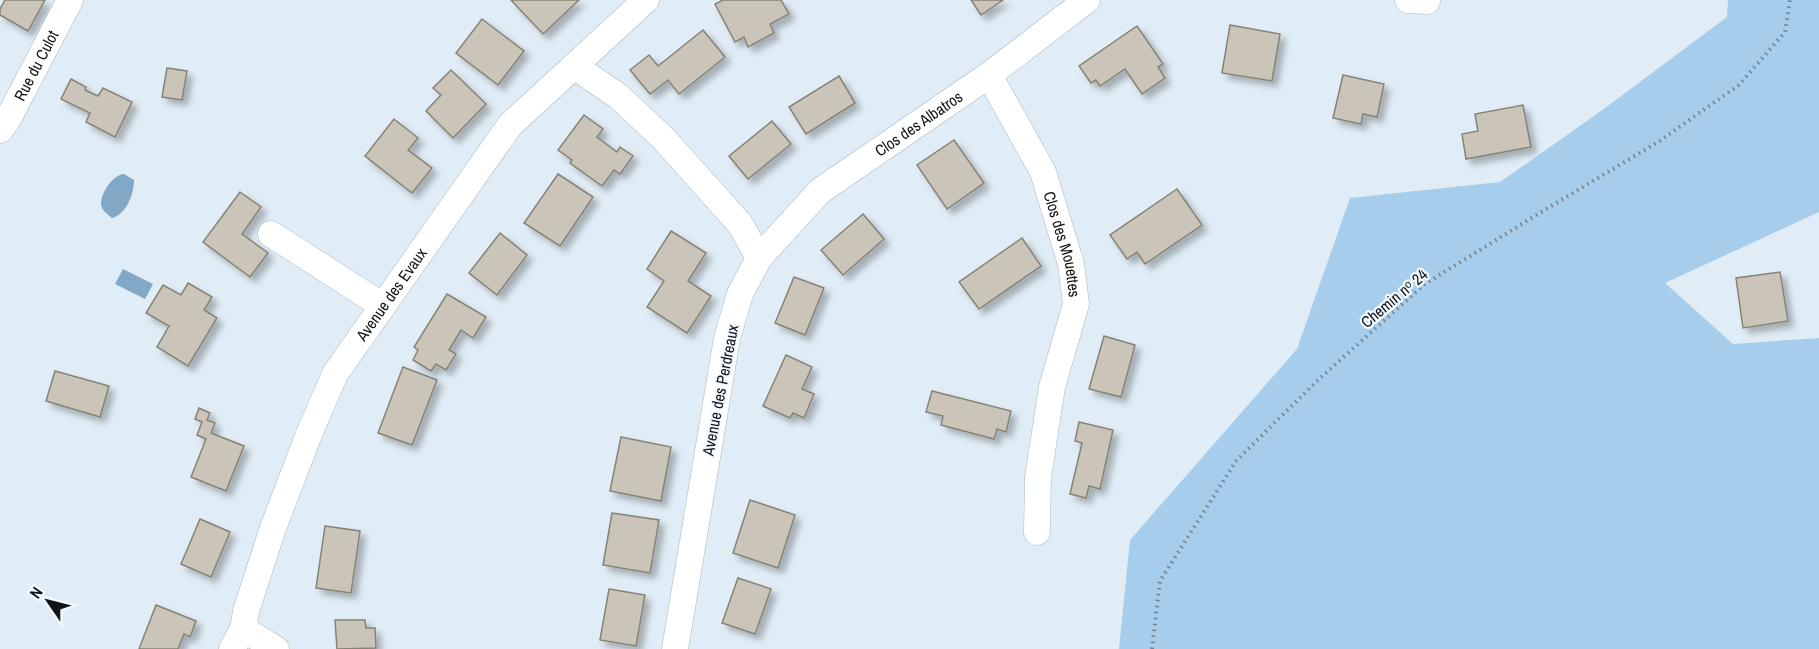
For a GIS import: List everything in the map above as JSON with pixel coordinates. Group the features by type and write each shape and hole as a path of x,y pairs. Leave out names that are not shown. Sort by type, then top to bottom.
{"street":[{"name":"Rue du Culot","path":"0,130 8,120 70,0"},
{"name":"Avenue des Evaux","path":"238,639 273,528 335,374 510,125 646,0"},
{"name":"Clos des Albatros","path":"759,258 820,191 989,75 1087,0"},
{"path":"574,66 618,96 663,138 740,224 759,258"},
{"name":"Clos des Mouettes","path":"989,75 1043,172 1071,264 1076,304 1052,387 1038,477 1037,531"},
{"path":"271,234 383,306"},
{"name":"Avenue des Perdreaux","path":"675,649 727,338 740,294 759,258"},
{"path":"238,639 276,649"}],"path":[{"name":"Chemin nᵒ 24","path":"1152,649 1160,581 1236,461 1318,380 1425,284 1658,142 1739,85 1785,32 1790,0"}],"shaded area":[{"path":"1728,0 1819,0 1819,212 1665,283 1733,344 1819,338 1819,649 1119,649 1130,540 1297,349 1350,198 1500,182 1601,111 1727,17"},
{"path":"124,174 134,180 133,191 125,208 112,218 102,208 102,198 112,180"},
{"path":"123,269 153,284 145,299 115,284"}],"building":[{"path":"5,0 45,0 28,31 0,15 0,9"},
{"path":"511,0 579,0 543,34"},
{"path":"723,0 781,0 789,14 770,24 774,33 748,47 744,37 735,42 715,4"},
{"path":"971,0 1003,0 981,15"},
{"path":"482,19 524,51 498,85 456,53"},
{"path":"1230,25 1280,34 1272,81 1222,73"},
{"path":"1137,26 1163,64 1158,67 1165,78 1142,94 1125,69 1100,86 1096,80 1091,83 1079,66"},
{"path":"703,30 725,57 679,94 668,80 650,94 630,70 649,55 658,66"},
{"path":"167,68 187,71 182,100 162,97"},
{"path":"451,70 486,104 453,138 426,111 441,95 433,88"},
{"path":"1343,75 1384,84 1377,117 1363,114 1361,124 1333,118"},
{"path":"839,76 855,103 806,134 789,107"},
{"path":"71,79 86,87 85,90 98,96 103,88 132,102 115,137 86,122 90,113 61,99"},
{"path":"1523,105 1531,147 1466,159 1462,134 1478,131 1475,114"},
{"path":"584,115 603,129 597,137 617,152 620,147 633,156 620,174 614,170 602,186 570,163 572,160 558,150"},
{"path":"394,119 418,138 408,150 432,168 412,193 365,156"},
{"path":"772,121 791,144 748,179 729,156"},
{"path":"954,140 984,183 947,209 917,165"},
{"path":"558,174 593,197 560,246 524,223"},
{"path":"1177,189 1202,225 1145,264 1137,252 1127,259 1110,235"},
{"path":"240,192 261,207 242,234 268,253 250,277 203,242"},
{"path":"863,214 884,239 843,275 821,250"},
{"path":"671,231 706,253 688,281 711,296 687,333 647,307 664,281 647,269"},
{"path":"500,233 527,255 497,295 469,273"},
{"path":"1022,238 1041,266 979,309 959,282"},
{"path":"1780,272 1788,321 1743,328 1736,278"},
{"path":"794,277 824,288 805,335 775,323"},
{"path":"188,283 212,297 204,310 217,318 188,366 157,347 169,326 146,313 163,285 181,295"},
{"path":"447,294 486,317 473,338 461,330 449,350 456,354 446,370 436,364 431,371 413,360 418,350 414,347"},
{"path":"1104,336 1135,345 1121,397 1089,389"},
{"path":"786,355 812,367 802,389 814,394 804,418 793,413 790,418 763,406"},
{"path":"403,367 437,380 412,445 378,433"},
{"path":"55,371 109,386 100,417 46,401"},
{"path":"932,391 1011,411 1006,432 997,429 994,439 941,425 943,416 926,412"},
{"path":"199,408 210,413 207,420 215,423 211,433 244,446 226,491 191,477 206,439 197,435 202,422 195,419"},
{"path":"1079,422 1113,430 1100,489 1089,486 1086,498 1070,494 1082,443 1075,441"},
{"path":"621,437 671,447 661,501 610,491"},
{"path":"750,500 795,515 778,568 733,553"},
{"path":"612,513 659,520 650,573 603,565"},
{"path":"200,519 230,532 211,577 181,564"},
{"path":"325,526 360,531 351,593 316,588"},
{"path":"738,578 771,589 755,634 722,623"},
{"path":"609,589 645,595 636,646 600,640"},
{"path":"156,605 196,621 190,637 184,634 178,649 139,649"},
{"path":"335,620 365,620 366,628 375,628 376,648 337,649"}]}
